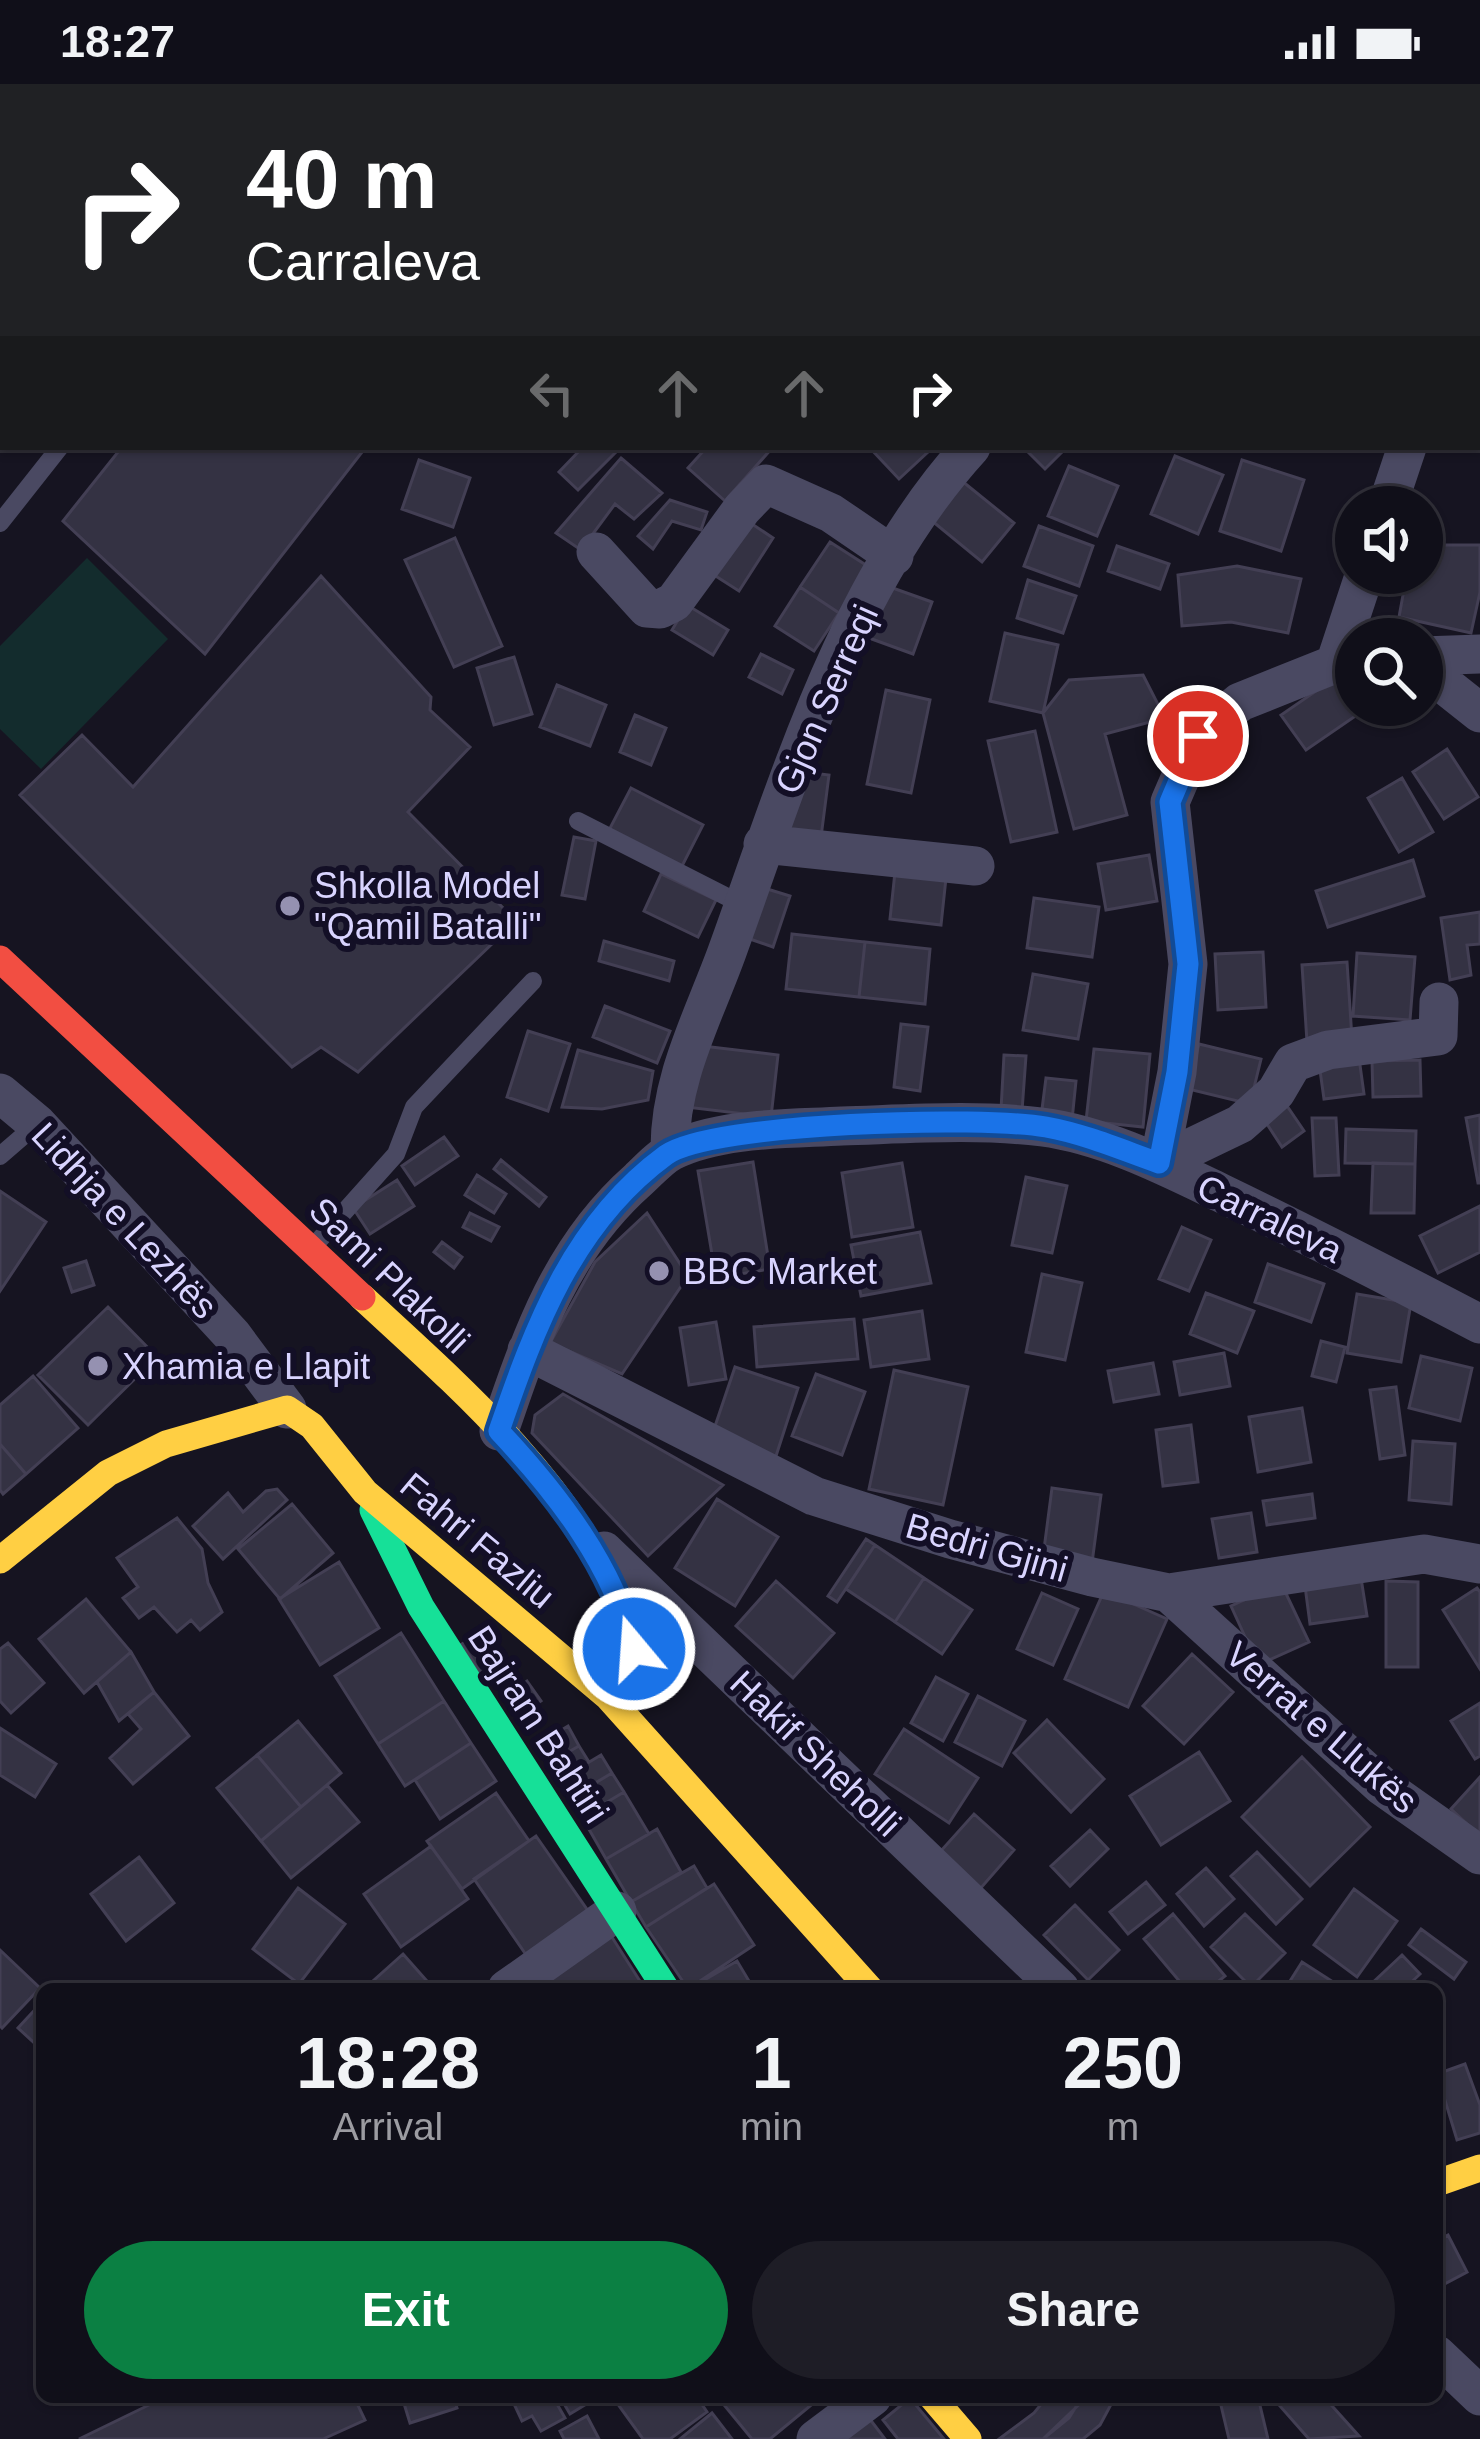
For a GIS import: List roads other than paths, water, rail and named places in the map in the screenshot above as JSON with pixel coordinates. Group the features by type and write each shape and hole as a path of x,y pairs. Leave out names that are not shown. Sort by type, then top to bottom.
{"main road":[{"name":"Sami Plakolli","path":"0,958 530,1464 609,1578 627,1618 634,1649 608,1697"},
{"path":"0,1560 108,1473 166,1444 287,1409"},
{"name":"Fahri Fazliu","path":"287,1409 312,1426 365,1492 608,1697 865,1983"},
{"path":"195,1459 220,1431"},
{"name":"Bajram Bahtiri","path":"365,1492 421,1607 662,1983"},
{"path":"1443,2181 1480,2168"},
{"path":"937,2403 968,2439"}],"street":[{"name":"Gjon Serreqi","path":"670,1152 670,1121 688,1048 805,733 894,556 927,500 969,450"},
{"path":"1394,486 1406,450"},
{"path":"596,552 647,608 660,609 685,590 742,509 766,484 831,513 894,556"},
{"path":"1443,655 1480,654"},
{"path":"1159,1163 1177,1072 1188,964 1170,802 1198,736 1240,702 1335,667"},
{"path":"1443,683 1480,712"},
{"name":"Gjon Serreqi","path":"764,844 975,866"},
{"path":"1159,1163 1240,1124 1276,1092 1293,1063 1328,1050 1438,1036 1439,1003"},
{"name":"Lidhja e Lezhës","path":"0,1093 37,1124 232,1335 287,1409"},
{"name":"Carraleva","path":"499,1431 527,1350 562,1273 595,1220 670,1152 717,1138 789,1129 937,1122 1044,1127 1097,1140 1159,1163 1480,1324"},
{"name":"Bedri Gjini","path":"527,1350 814,1496 950,1539 1169,1593 1424,1554 1480,1564"},
{"name":"Hakif Sheholli","path":"570,1518 1054,1983"},
{"name":"Verrat e Llukës","path":"1169,1593 1382,1786 1480,1856"},
{"path":"515,1983 617,1911"},
{"path":"1443,2361 1480,2396"},
{"path":"816,2439 864,2403"}],"lane":[{"path":"0,523 58,450"},
{"path":"578,821 743,905"},
{"path":"311,1250 396,1154 414,1107 533,982"},
{"path":"0,1156 37,1124"}],"place":[{"name":"Shkolla Model \"Qamil Batalli\"","path":"290,906"},
{"name":"BBC Market","path":"659,1271"},
{"name":"Xhamia e Llapit","path":"98,1366"}]}
